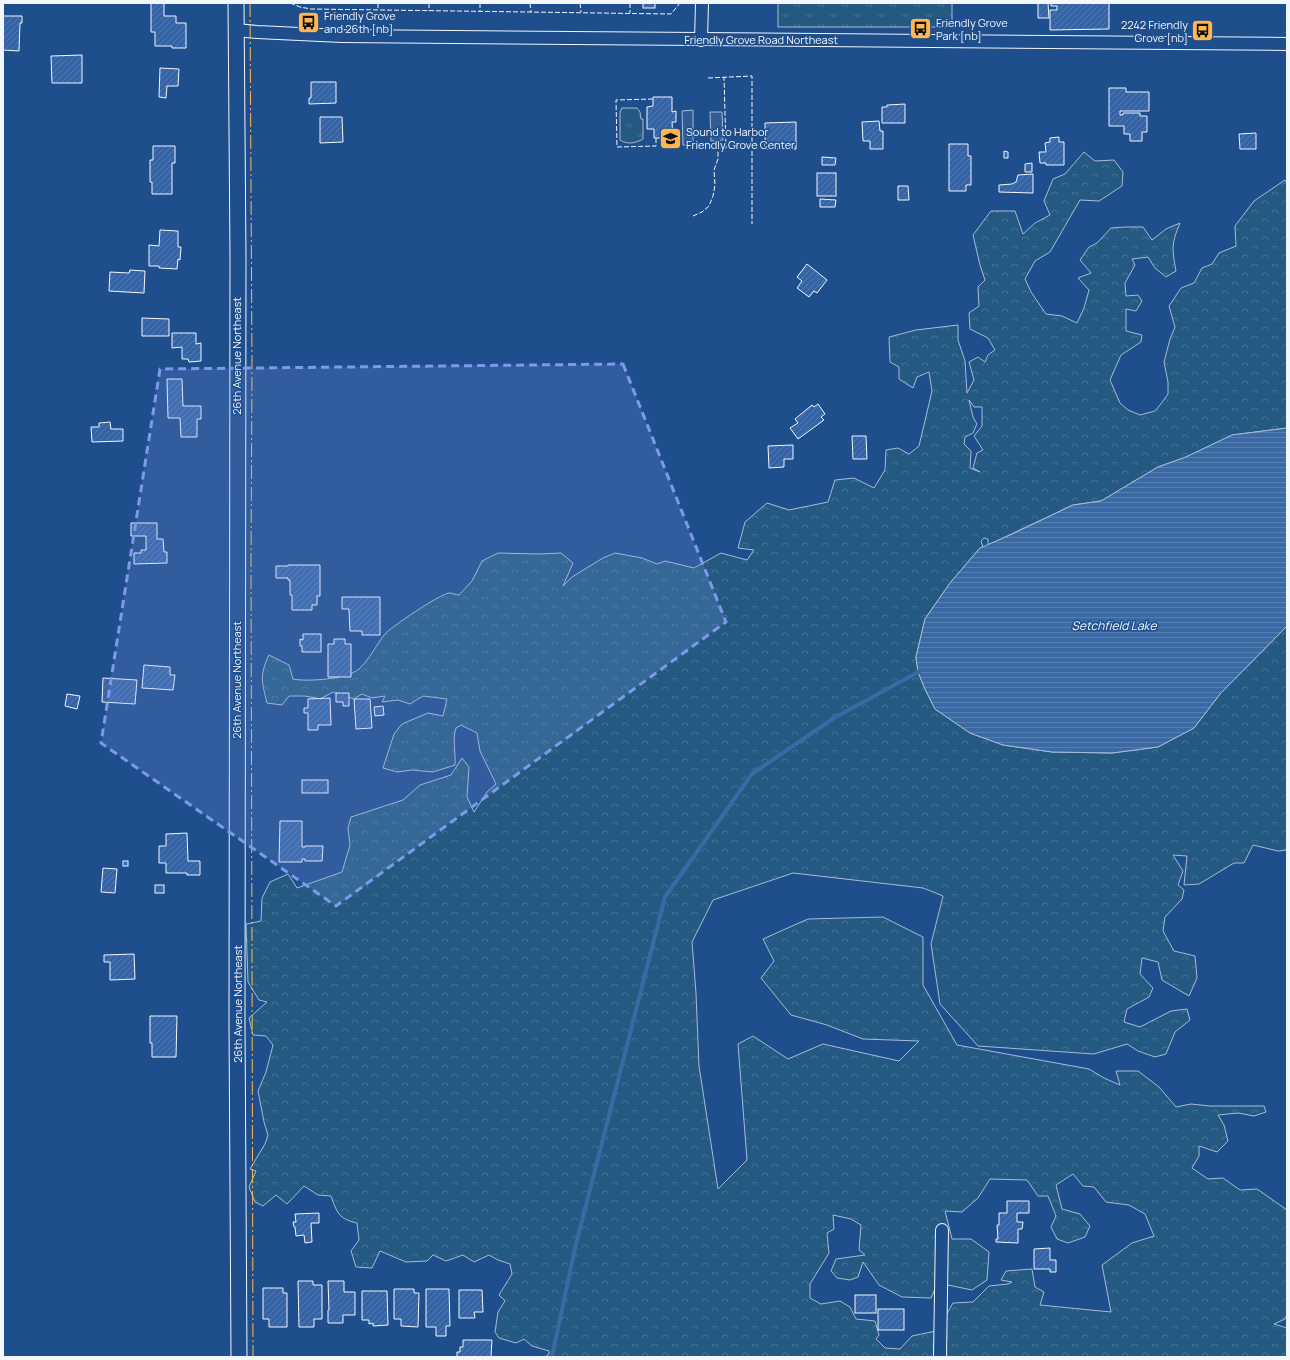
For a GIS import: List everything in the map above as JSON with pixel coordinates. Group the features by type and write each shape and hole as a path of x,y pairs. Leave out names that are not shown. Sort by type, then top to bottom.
{"street":[{"name":"26th Avenue Northeast","path":"236,3 238,257 237,1032 239,1357"},
{"path":"701,40 702,3"},
{"name":"Friendly Grove Road Northeast","path":"236,30 342,36 1287,44"},
{"path":"940,1357 942,1230"}],"highlighted area":[{"path":"623,364 726,622 336,906 101,743 160,369"}],"green space":[{"path":"778,3 952,3 952,27 778,27"},
{"path":"622,108 637,108 640,112 641,119 643,119 643,139 632,143 626,143 620,140 620,112"},
{"path":"1084,152 1095,161 1114,160 1123,172 1122,186 1099,201 1080,200 1050,252 1035,261 1025,279 1031,292 1046,314 1062,316 1077,323 1084,308 1089,290 1078,278 1091,273 1080,260 1089,247 1097,243 1111,228 1143,227 1152,240 1166,229 1180,223 1173,247 1176,271 1166,277 1155,268 1148,257 1132,259 1135,265 1125,283 1126,296 1138,295 1142,301 1136,311 1126,309 1126,331 1142,335 1141,342 1121,355 1110,380 1120,403 1128,410 1140,415 1155,411 1168,394 1168,382 1164,362 1175,327 1169,306 1181,288 1194,283 1202,268 1212,264 1219,253 1236,246 1235,226 1254,201 1285,180 1287,184 1287,428 1232,435 1186,457 1158,467 1101,501 1073,505 988,545 988,539 984,538 981,541 983,547 980,548 950,583 925,619 916,657 918,672 935,709 970,733 1003,745 1052,752 1112,753 1158,747 1194,728 1220,694 1287,626 1287,850 1278,851 1253,845 1244,863 1234,863 1199,884 1184,885 1187,856 1173,855 1183,871 1178,885 1184,890 1182,899 1165,917 1163,931 1174,951 1195,956 1197,978 1189,996 1162,980 1158,962 1142,958 1140,974 1153,988 1149,997 1127,1009 1124,1022 1140,1027 1171,1011 1187,1009 1190,1020 1175,1032 1166,1054 1155,1057 1138,1051 1127,1044 1094,1054 978,1046 940,1004 931,944 943,896 923,888 793,873 713,900 692,942 699,1066 718,1189 747,1160 738,1044 753,1036 788,1059 823,1044 899,1061 919,1041 863,1039 827,1025 791,1015 761,978 774,961 763,939 808,919 883,917 923,937 923,985 957,1045 1089,1069 1120,1085 1116,1071 1138,1071 1159,1087 1176,1107 1191,1104 1210,1106 1264,1106 1266,1112 1254,1116 1238,1113 1218,1115 1224,1125 1228,1141 1217,1152 1199,1146 1199,1156 1192,1168 1208,1179 1223,1178 1240,1190 1257,1189 1287,1210 1287,1314 1285,1319 1274,1324 1287,1328 1287,1357 943,1357 946,1315 953,1303 973,1302 989,1286 1008,1284 1012,1282 1001,1280 1006,1271 1032,1269 1035,1287 1044,1292 1040,1305 1111,1312 1102,1265 1132,1243 1154,1236 1145,1214 1129,1205 1106,1202 1094,1187 1083,1186 1073,1174 1056,1185 1062,1209 1080,1214 1090,1226 1085,1237 1068,1243 1057,1239 1051,1227 1056,1216 1048,1196 1038,1196 1027,1180 990,1179 978,1198 962,1212 945,1211 952,1239 971,1239 989,1252 987,1280 972,1290 938,1283 931,1298 902,1297 879,1285 863,1262 858,1277 850,1280 837,1278 831,1271 836,1259 865,1255 859,1250 861,1225 851,1219 833,1215 834,1229 827,1233 829,1253 810,1284 810,1298 821,1304 840,1301 850,1307 856,1319 875,1321 879,1335 876,1339 885,1348 900,1349 912,1336 936,1331 935,1357 545,1357 549,1354 549,1351 532,1346 524,1339 516,1343 499,1338 495,1332 498,1312 505,1301 499,1295 512,1274 510,1264 489,1255 474,1262 463,1255 446,1261 433,1255 427,1261 406,1262 380,1251 372,1268 356,1267 351,1251 359,1240 357,1223 342,1217 337,1211 331,1196 318,1195 304,1186 287,1204 276,1195 263,1206 255,1202 249,1187 256,1171 250,1169 265,1144 268,1135 258,1091 266,1072 273,1045 266,1036 253,1035 249,1018 267,1002 259,1000 248,982 246,924 261,921 262,898 270,882 288,874 297,888 342,872 350,845 348,828 351,817 403,800 420,785 451,775 462,758 469,767 467,797 474,812 487,792 496,784 480,751 477,733 461,725 456,728 455,733 455,765 433,772 412,770 397,772 383,768 394,734 402,724 428,713 443,716 447,699 423,696 410,704 398,700 382,702 385,696 372,698 362,694 354,699 333,692 320,699 305,696 289,696 282,705 267,703 262,679 269,655 289,665 293,679 317,680 346,675 359,669 389,630 426,605 444,595 449,593 459,595 472,581 482,561 498,553 561,553 573,563 563,586 572,577 603,558 615,553 642,558 657,564 665,561 694,568 721,553 747,560 754,550 738,548 745,522 767,503 789,510 828,502 835,480 854,478 874,488 885,470 886,450 898,448 909,454 919,446 932,391 929,372 917,377 913,388 899,379 899,367 890,362 889,337 916,330 958,325 958,340 965,361 967,393 974,380 969,362 978,357 985,362 988,355 995,350 988,338 970,329 969,313 979,306 978,287 985,280 973,235 991,211 1015,211 1023,234 1035,223 1050,215 1044,201 1053,179 1065,174","holes":["969,400 974,407 982,407 982,426 974,436 983,450 977,453 973,468 980,472 970,468 971,451 964,444 965,437 973,433 977,424 973,417"]}],"shaded area":[{"path":"693,110 693,145 683,145 682,111"},
{"path":"710,112 722,112 723,140 711,141"}],"water":[{"name":"Setchfield Lake","path":"1287,428 1287,626 1220,694 1194,728 1158,747 1112,753 1052,752 1003,745 970,733 935,709 918,672 916,657 925,619 950,583 980,548 1073,505 1101,501 1158,467 1186,457 1232,435"}],"building":[{"path":"151,3 164,3 164,16 176,16 176,23 186,23 186,48 155,46 155,32 151,32"},
{"path":"643,3 655,3 655,8 643,8"},
{"path":"1038,3 1048,3 1049,18 1038,18"},
{"path":"1051,3 1109,3 1109,29 1050,30 1050,10 1057,10 1057,6 1051,6"},
{"path":"3,16 22,16 22,23 20,23 19,51 3,50"},
{"path":"82,55 82,83 52,83 51,56"},
{"path":"160,68 179,69 178,86 167,86 166,98 159,97"},
{"path":"311,82 336,82 336,103 309,104 309,98 311,98"},
{"path":"1109,88 1126,88 1126,92 1149,92 1149,111 1120,111 1120,115 1123,115 1123,113 1140,113 1140,116 1147,116 1147,132 1142,132 1142,141 1130,141 1130,134 1124,134 1124,126 1109,126"},
{"path":"653,97 672,97 672,112 676,111 676,122 672,122 673,138 654,138 654,129 647,129 647,107 653,106"},
{"path":"905,104 905,123 882,123 882,107 887,107 887,105"},
{"path":"320,117 342,117 343,142 320,143"},
{"path":"879,121 880,131 883,131 883,149 870,149 870,141 863,141 862,122"},
{"path":"796,122 796,149 765,149 765,123"},
{"path":"1256,133 1256,149 1240,149 1239,134"},
{"path":"1059,137 1059,142 1064,142 1064,165 1046,165 1046,163 1040,163 1039,152 1046,152 1045,143 1050,142 1050,138"},
{"path":"949,144 968,144 968,156 971,156 971,185 966,185 966,191 949,191"},
{"path":"153,146 175,146 175,163 172,163 172,194 152,194 152,182 150,182 150,160 153,160"},
{"path":"1004,151 1008,152 1008,158 1004,158"},
{"path":"822,157 836,158 835,165 822,165"},
{"path":"1032,163 1032,172 1025,172 1025,164"},
{"path":"817,173 836,173 836,196 817,196"},
{"path":"1033,174 1033,193 999,192 999,185 1012,184 1016,182 1018,175"},
{"path":"898,186 908,186 909,200 898,200"},
{"path":"820,199 836,200 835,207 820,207"},
{"path":"160,230 178,231 178,247 181,247 180,260 178,259 177,269 149,266 149,245 159,246"},
{"path":"807,264 827,280 817,293 814,291 809,297 797,288 802,281 797,277"},
{"path":"130,270 145,271 144,293 109,291 110,272 129,273"},
{"path":"142,318 169,319 169,336 142,336"},
{"path":"172,333 196,333 196,344 201,343 201,361 189,362 188,359 182,359 182,347 172,348"},
{"path":"167,379 182,379 183,406 201,406 201,419 197,419 197,437 181,437 180,418 168,418"},
{"path":"818,404 825,414 821,417 824,420 798,439 790,428 798,423 795,419 812,405 814,407"},
{"path":"110,422 111,429 123,429 123,441 92,442 91,427 99,427 99,423"},
{"path":"852,436 866,436 867,459 853,459"},
{"path":"793,445 793,459 784,459 784,467 769,468 768,446"},
{"path":"131,523 157,523 157,539 163,539 164,552 167,552 167,563 134,564 134,553 141,553 141,550 146,550 146,536 131,536"},
{"path":"320,565 320,596 317,596 317,605 312,605 312,610 292,610 290,580 288,580 288,578 276,578 276,566"},
{"path":"342,597 380,597 380,635 362,635 362,631 350,631 349,609 342,609"},
{"path":"303,634 321,634 321,652 302,652 300,639 303,640"},
{"path":"334,639 345,639 345,644 351,644 351,677 328,677 328,644 334,644"},
{"path":"144,665 170,667 170,675 175,675 173,690 142,688"},
{"path":"103,678 137,680 135,704 102,702"},
{"path":"336,693 349,693 349,706 343,706 343,702 336,702"},
{"path":"67,694 80,696 77,709 65,706"},
{"path":"330,698 331,725 318,725 318,730 308,730 308,713 304,713 304,708 308,708 308,699"},
{"path":"354,699 370,699 372,728 356,729"},
{"path":"383,706 384,715 375,716 374,707"},
{"path":"302,780 328,780 328,793 302,793"},
{"path":"280,821 302,821 302,847 323,846 322,861 305,861 305,859 302,859 302,862 279,862"},
{"path":"187,833 188,861 200,861 200,875 187,875 187,873 166,873 166,863 159,863 159,846 166,846 166,834"},
{"path":"123,861 128,861 128,866 123,866"},
{"path":"103,868 117,869 115,893 101,892"},
{"path":"155,885 164,885 164,893 155,893"},
{"path":"134,954 135,979 110,980 110,962 104,962 104,955"},
{"path":"150,1016 177,1016 176,1057 152,1057 152,1043 150,1043"},
{"path":"1007,1201 1029,1201 1029,1213 1017,1213 1017,1222 1023,1222 1022,1229 1018,1229 1018,1243 996,1242 996,1239 998,1239 997,1225 999,1225 999,1213 1007,1213"},
{"path":"319,1213 319,1223 311,1223 312,1242 305,1243 304,1235 296,1236 293,1222 296,1222 295,1214"},
{"path":"1050,1248 1050,1260 1056,1260 1056,1272 1050,1272 1050,1269 1034,1269 1034,1249"},
{"path":"298,1281 313,1281 313,1285 322,1285 322,1319 314,1319 314,1327 299,1327"},
{"path":"328,1281 344,1281 344,1292 355,1292 355,1315 343,1315 343,1323 328,1323"},
{"path":"263,1288 283,1288 283,1293 287,1293 287,1327 269,1327 269,1319 263,1319"},
{"path":"394,1289 414,1289 414,1293 419,1293 418,1327 401,1326 401,1319 394,1319"},
{"path":"426,1289 449,1289 450,1326 446,1326 446,1336 436,1336 436,1327 426,1327"},
{"path":"459,1290 482,1290 483,1312 474,1312 475,1318 459,1318"},
{"path":"362,1291 387,1291 388,1325 373,1326 373,1323 369,1324 369,1320 362,1320"},
{"path":"855,1295 876,1295 876,1313 855,1313"},
{"path":"878,1309 904,1309 904,1330 878,1330"},
{"path":"463,1340 492,1340 491,1357 457,1357 457,1352 460,1352 460,1347 463,1347"}],"waterway":[{"path":"552,1357 575,1248 665,897 752,774 834,718 922,670"}],"fence":[{"path":"290,3 311,9 671,14 680,3"},
{"path":"378,3 378,10"},
{"path":"429,3 429,11"},
{"path":"480,3 480,11"},
{"path":"530,3 531,12"},
{"path":"580,3 581,12"},
{"path":"630,3 630,13"},
{"path":"708,78 752,76 752,224"},
{"path":"693,216 702,212 709,206 715,185 714,170 718,159 718,148 726,148 724,77"},
{"path":"653,99 616,100 617,147 656,146 656,138"}],"power":[{"path":"250,3 253,1357"}],"place":[{"name":"Friendly Grove and 26th [nb]","path":"308,22"},
{"name":"Friendly Grove Park [nb]","path":"921,29"},
{"name":"2242 Friendly Grove [nb]","path":"1203,31"},
{"name":"Sound to Harbor Friendly Grove Center","path":"670,138"}]}
